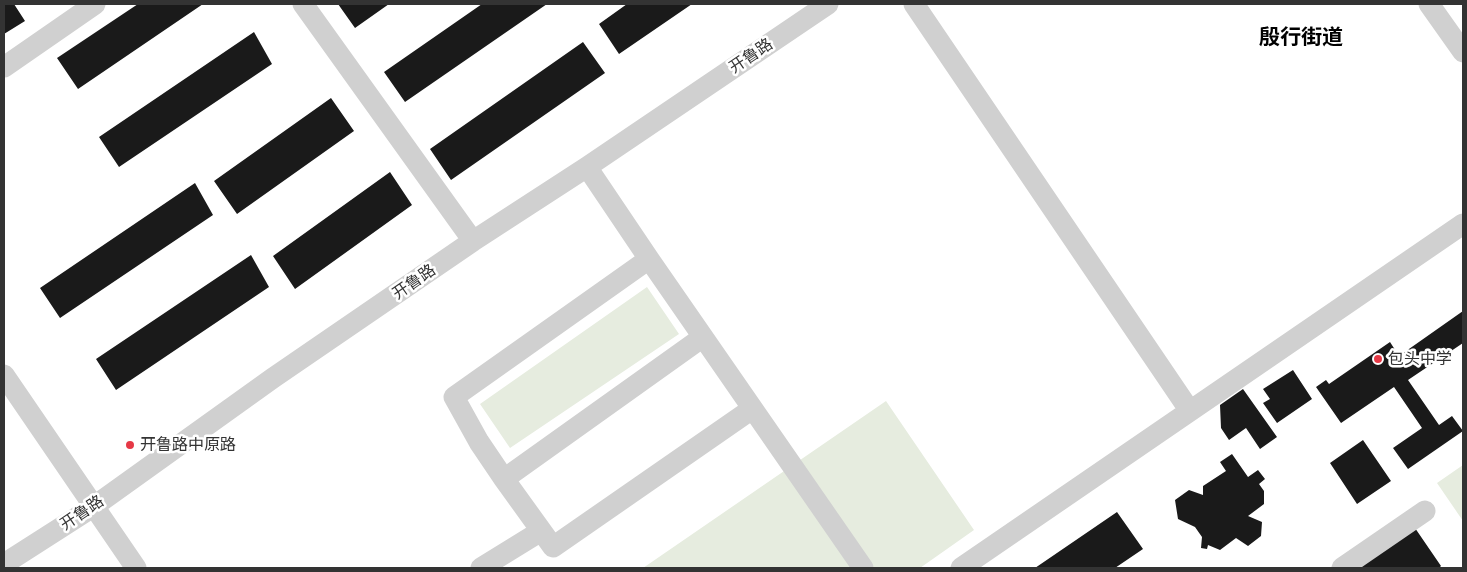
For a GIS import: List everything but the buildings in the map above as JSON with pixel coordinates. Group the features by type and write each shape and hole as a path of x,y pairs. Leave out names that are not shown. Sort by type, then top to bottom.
{"street":[{"path":"4,67 95,4"},
{"path":"303,4 473,241"},
{"name":"开鲁路","path":"4,564 93,506 273,378 473,241 587,167 828,4"},
{"path":"914,4 1190,412"},
{"path":"1429,4 1463,52"},
{"path":"587,167 648,259 863,568"},
{"path":"961,568 1463,224"},
{"path":"648,259 454,397 479,442 504,480 553,547 752,409"},
{"path":"504,480 703,337"},
{"path":"4,375 136,568"},
{"path":"1342,568 1425,511"},
{"path":"481,568 541,531"}],"shaded area":[{"path":"647,287 679,334 510,448 480,404"},
{"path":"886,401 974,530 920,568 643,568"},
{"path":"1463,465 1463,521 1437,483"}],"place":[{"name":"包头中学","path":"1378,359"},
{"name":"开鲁路中原路","path":"130,445"}],"district":[{"name":"殷行街道","path":"1301,38"}]}
